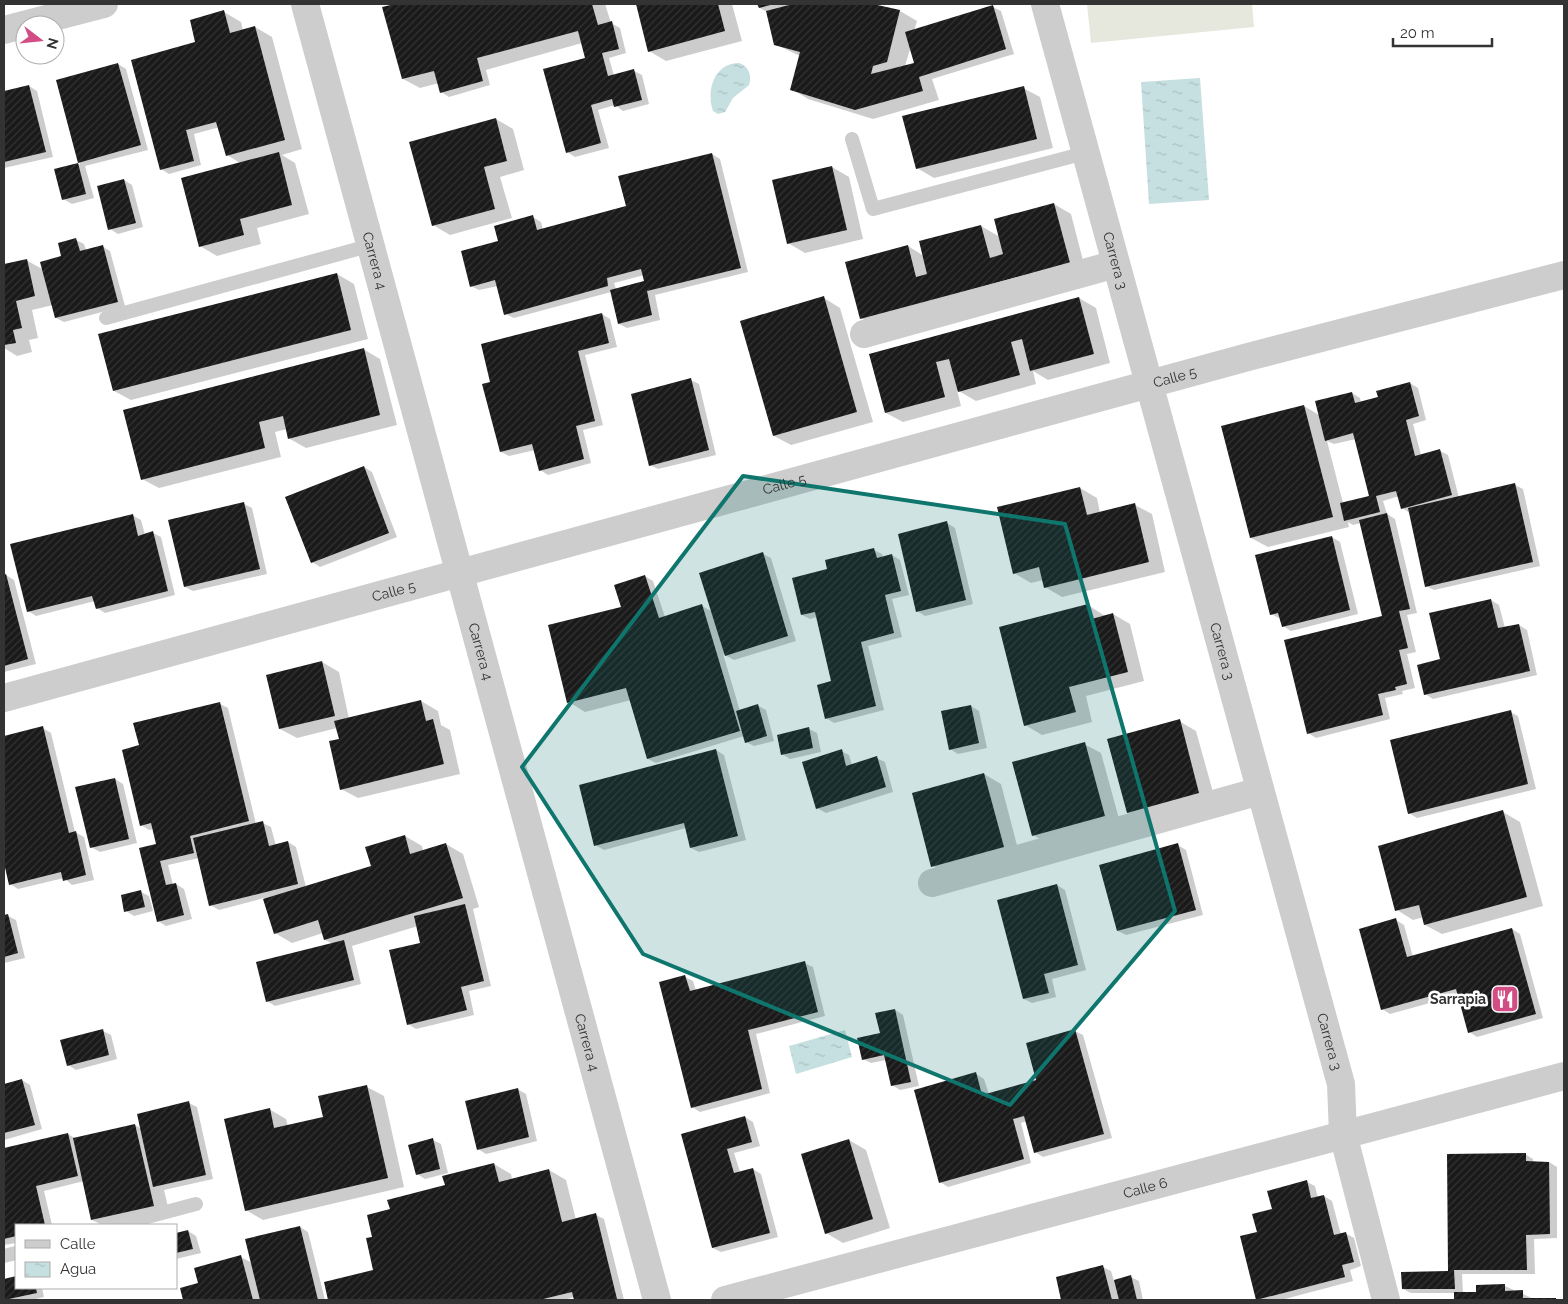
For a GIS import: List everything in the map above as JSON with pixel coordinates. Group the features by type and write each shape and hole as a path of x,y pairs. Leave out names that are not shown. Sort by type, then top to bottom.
{"street":[{"path":"4,30 104,4"},
{"name":"Carrera 4","path":"305,4 372,245 656,1300"},
{"name":"Carrera 3","path":"1045,4 1341,1084 1344,1134 1386,1300"},
{"path":"864,334 1116,264"},
{"name":"Calle 5","path":"4,698 1149,385 1564,275"},
{"path":"932,883 1260,792"},
{"name":"Calle 6","path":"725,1300 1564,1076"}],"lane":[{"path":"852,139 873,209 1085,153"},
{"path":"106,318 372,245"},
{"path":"121,1224 196,1204"}],"highlighted area":[{"path":"743,476 1065,524 1175,911 1010,1105 643,954 522,767"}],"shaded area":[{"path":"1087,4 1252,4 1254,27 1091,43"}],"water":[{"path":"739,63 745,66 749,72 749,85 733,98 725,112 718,114 713,111 711,103 714,80 723,68 730,64"},
{"path":"1200,78 1209,200 1149,204 1141,82"},
{"path":"845,1030 852,1057 796,1074 789,1046"}],"building":[{"path":"395,4 592,4 598,25 612,21 619,49 602,53 608,76 634,69 642,100 614,107 612,99 591,105 601,143 566,153 543,69 585,58 578,31 477,58 483,81 440,93 434,71 402,79 382,7"},
{"path":"636,4 718,4 725,31 648,52"},
{"path":"757,4 774,4 759,8"},
{"path":"793,4 873,4 900,10 887,62 873,66 871,74 914,63 905,32 993,5 1006,49 919,77 923,91 855,110 790,90 800,52 774,45 766,11"},
{"path":"224,10 230,33 255,26 285,140 226,156 216,122 186,130 194,161 160,170 131,60 195,42 190,20"},
{"path":"118,63 141,145 78,163 56,80"},
{"path":"29,85 46,152 4,162 4,91"},
{"path":"1024,86 1037,139 916,169 902,116"},
{"path":"496,118 507,161 484,167 495,209 432,226 409,142"},
{"path":"279,152 292,205 240,219 244,235 199,247 181,178"},
{"path":"712,153 741,268 647,291 652,315 618,324 610,290 644,281 641,269 607,278 608,286 504,315 495,280 470,287 461,251 498,241 494,226 533,215 537,230 626,206 618,176"},
{"path":"78,163 86,194 62,200 54,169"},
{"path":"832,166 847,230 787,244 772,180"},
{"path":"124,179 136,223 108,230 97,186"},
{"path":"1054,203 1070,263 860,319 845,262 908,245 916,277 927,274 919,241 981,225 990,258 1003,254 994,219"},
{"path":"76,238 80,251 103,245 118,302 55,318 40,262 61,256 58,243"},
{"path":"27,259 35,296 16,301 22,328 13,330 16,343 4,345 4,264"},
{"path":"337,273 351,330 113,391 98,334"},
{"path":"824,296 857,412 773,436 740,321"},
{"path":"1079,297 1094,354 1030,371 1022,339 1011,342 1020,375 958,392 949,359 936,362 945,397 885,413 869,354"},
{"path":"602,313 609,343 578,351 595,421 576,426 584,459 539,471 532,444 500,452 482,384 490,382 481,344"},
{"path":"364,348 380,415 288,439 283,416 259,422 265,448 141,480 123,410"},
{"path":"691,378 709,450 649,466 631,394"},
{"path":"1410,382 1419,416 1406,420 1415,456 1440,449 1452,495 1401,509 1396,491 1376,496 1380,512 1344,521 1340,503 1369,496 1353,433 1325,441 1315,401 1352,392 1355,403 1378,397 1376,391"},
{"path":"1304,405 1333,517 1250,538 1221,426"},
{"path":"364,466 389,533 311,563 285,497"},
{"path":"1515,483 1533,562 1425,587 1408,508"},
{"path":"1080,487 1087,515 1135,503 1149,562 1044,588 1039,567 1013,574 997,507"},
{"path":"244,502 260,569 184,587 168,520"},
{"path":"1387,513 1410,609 1399,611 1408,648 1399,650 1407,684 1395,687 1396,690 1378,694 1383,715 1307,734 1284,640 1382,616 1359,520"},
{"path":"133,514 138,536 153,531 168,591 96,609 92,596 27,612 10,544"},
{"path":"947,521 966,600 916,612 898,534"},
{"path":"1332,536 1350,610 1282,627 1278,613 1270,615 1255,555"},
{"path":"874,548 877,558 892,554 901,591 885,595 894,633 861,642 876,706 825,719 817,685 831,681 815,612 801,615 792,578 827,569 825,560"},
{"path":"763,552 788,636 725,656 699,573"},
{"path":"6,574 28,659 4,666 4,575"},
{"path":"645,575 659,618 702,604 740,731 647,759 626,688 567,703 548,625 621,607 614,585"},
{"path":"1491,599 1498,628 1519,624 1530,671 1424,695 1417,665 1440,659 1429,613"},
{"path":"1088,604 1092,619 1113,613 1128,672 1069,687 1076,712 1024,726 999,627"},
{"path":"322,661 335,716 279,729 266,675"},
{"path":"421,700 426,721 433,719 444,764 340,790 329,741 339,739 334,721"},
{"path":"220,702 249,821 190,836 194,853 160,861 166,885 176,883 184,915 157,922 139,848 156,844 151,823 140,826 122,750 139,745 133,723"},
{"path":"758,704 767,736 745,743 736,711"},
{"path":"971,705 979,743 949,750 941,711"},
{"path":"1511,710 1528,784 1408,814 1390,740"},
{"path":"1180,719 1199,793 1127,813 1107,739"},
{"path":"43,726 69,833 76,831 86,875 63,881 61,872 9,885 4,863 4,736"},
{"path":"809,727 813,748 781,755 777,735"},
{"path":"1085,742 1105,816 1032,836 1012,762"},
{"path":"716,749 738,836 690,848 684,823 594,846 579,785"},
{"path":"842,749 846,766 877,756 886,787 816,809 802,762"},
{"path":"984,773 1004,847 931,867 912,793"},
{"path":"115,778 129,839 90,848 75,787"},
{"path":"1503,810 1527,897 1424,925 1419,905 1395,911 1378,846"},
{"path":"263,821 269,846 288,841 298,884 209,906 193,838"},
{"path":"405,835 410,854 446,843 463,898 324,940 318,920 274,934 263,899 371,866 365,847"},
{"path":"1178,843 1196,910 1117,931 1099,865"},
{"path":"1057,884 1078,965 1044,974 1049,993 1023,999 997,900"},
{"path":"141,890 145,907 124,912 121,895"},
{"path":"465,904 484,981 461,987 467,1010 407,1025 389,950 420,943 414,916"},
{"path":"8,914 18,953 4,957 4,915"},
{"path":"1396,918 1407,957 1512,928 1536,1014 1468,1033 1456,989 1381,1010 1359,929"},
{"path":"344,940 354,980 266,1002 256,962"},
{"path":"805,961 818,1012 748,1030 762,1089 691,1108 659,982 685,975 690,991"},
{"path":"895,1009 911,1082 891,1086 884,1055 862,1060 857,1038 880,1033 875,1013"},
{"path":"103,1029 109,1055 67,1066 60,1040"},
{"path":"1075,1029 1104,1134 1034,1153 1024,1116 1013,1119 1024,1159 939,1183 914,1090 976,1072 982,1095 1036,1080 1026,1043"},
{"path":"22,1079 35,1125 4,1133 4,1084"},
{"path":"367,1085 388,1178 245,1211 224,1119 270,1108 274,1128 323,1117 318,1096"},
{"path":"518,1088 529,1137 477,1150 465,1101"},
{"path":"189,1101 206,1175 153,1187 137,1114"},
{"path":"745,1116 752,1142 727,1149 734,1173 753,1168 770,1233 712,1248 681,1134"},
{"path":"135,1124 154,1206 91,1220 73,1138"},
{"path":"68,1133 78,1176 36,1186 45,1224 15,1224 15,1236 4,1239 4,1148"},
{"path":"433,1138 440,1169 416,1175 408,1145"},
{"path":"849,1139 873,1219 825,1234 801,1154"},
{"path":"1526,1153 1526,1161 1549,1162 1550,1234 1526,1235 1527,1270 1454,1270 1455,1289 1402,1289 1401,1272 1448,1271 1447,1154"},
{"path":"494,1163 499,1182 549,1169 562,1222 596,1213 617,1299 574,1300 572,1292 539,1300 328,1300 324,1282 373,1270 366,1238 372,1237 367,1215 390,1209 387,1200 445,1185 442,1176"},
{"path":"1307,1180 1311,1198 1324,1195 1334,1235 1346,1232 1354,1262 1342,1265 1345,1277 1256,1300 1240,1236 1257,1232 1252,1214 1272,1209 1267,1191"},
{"path":"300,1226 318,1300 260,1300 245,1239"},
{"path":"188,1230 193,1249 178,1253 178,1232"},
{"path":"241,1255 253,1300 183,1300 180,1288 198,1283 194,1268"},
{"path":"1103,1265 1112,1300 1061,1300 1056,1277"},
{"path":"1131,1275 1137,1300 1119,1300 1114,1280"},
{"path":"15,1276 15,1289 36,1289 37,1293 4,1300 4,1279"},
{"path":"1505,1284 1505,1291 1523,1290 1523,1298 1556,1298 1556,1300 1454,1300 1454,1292 1476,1292 1476,1285"}],"place":[{"name":"Sarrapia","path":"1505,999"}]}
